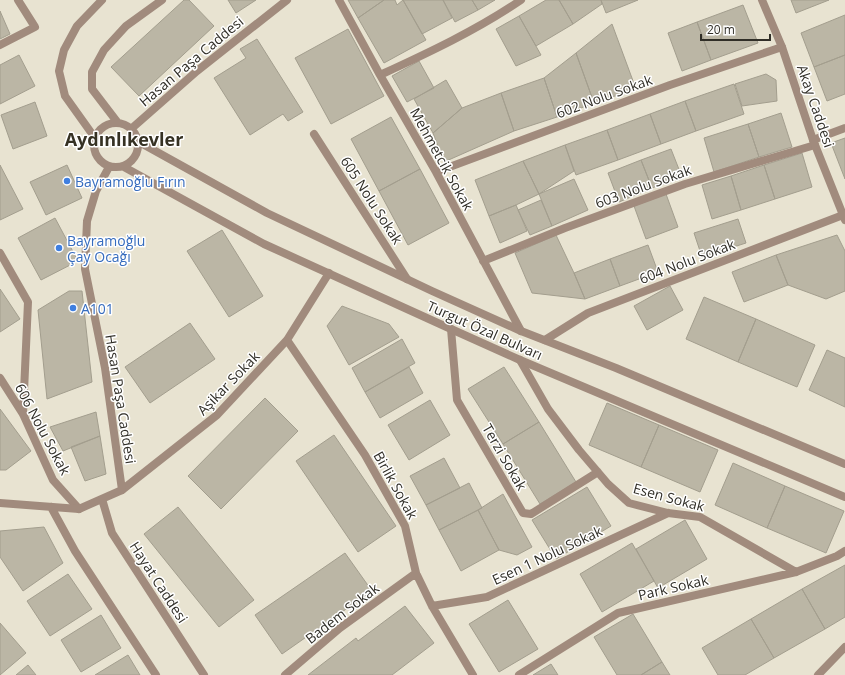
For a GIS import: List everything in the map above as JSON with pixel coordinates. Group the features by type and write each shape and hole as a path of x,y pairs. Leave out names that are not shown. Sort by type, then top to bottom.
{"street":[{"path":"0,45 35,27 18,0"},
{"path":"95,138 65,96 59,71 64,50 77,26 102,0"},
{"path":"118,123 92,89 92,72 104,50 126,26 162,0"},
{"name":"Hasan Paşa Caddesi","path":"131,129 197,71 287,0"},
{"name":"Mehmetcik Sokak","path":"339,0 436,172 521,331"},
{"path":"380,75 452,41 506,11 522,0"},
{"name":"Akay Caddesi","path":"762,0 782,47 814,142 844,217"},
{"name":"602 Nolu Sokak","path":"436,172 670,85 782,47"},
{"path":"118,123 131,129 139,142 135,157 130,163 124,167 116,168 109,167 98,158 94,145 95,138 104,127 118,123"},
{"name":"603 Nolu Sokak","path":"483,261 565,228 685,184 814,142 845,128"},
{"name":"605 Nolu Sokak","path":"314,134 407,280"},
{"name":"Turgut Özal Bulvarı","path":"139,142 267,213 407,280 521,331 616,368 845,464"},
{"name":"Hasan Paşa Caddesi","path":"109,167 96,191 87,221 85,270 105,368 122,490"},
{"name":"Turgut Özal Bulvarı","path":"124,167 264,244 330,272 520,360 845,497"},
{"name":"604 Nolu Sokak","path":"545,340 588,313 844,217"},
{"path":"0,253 28,302 23,414"},
{"name":"Aşikar Sokak","path":"122,490 218,415 287,340 330,272"},
{"name":"Terzi Sokak","path":"451,329 457,400 523,513 531,514 598,472"},
{"name":"Birlik Sokak","path":"287,340 365,455 405,526 416,573 432,606 473,675"},
{"name":"Esen Sokak","path":"520,360 548,409 579,450 608,484 629,503 668,513 700,517 796,572"},
{"name":"606 Nolu Sokak","path":"0,378 23,414 53,480 79,509"},
{"path":"0,503 79,509 122,490"},
{"name":"Hayat Caddesi","path":"102,499 112,533 204,675"},
{"path":"51,507 75,551 156,675"},
{"name":"Esen 1 Nolu Sokak","path":"432,606 487,597 668,513"},
{"name":"Park Sokak","path":"518,675 618,613 796,572 845,552"},
{"name":"Badem Sokak","path":"285,675 340,628 416,573"},
{"path":"818,675 845,647"}],"building":[{"path":"184,0 189,0 214,26 139,96 111,67"},
{"path":"228,0 256,0 236,13"},
{"path":"348,0 384,0 358,18"},
{"path":"384,0 395,0 397,5 403,0 426,40 384,63 358,18"},
{"path":"403,0 443,0 452,18 422,34"},
{"path":"443,0 472,0 478,10 455,22"},
{"path":"472,0 495,0 478,10"},
{"path":"546,0 559,0 573,24 536,46 519,16"},
{"path":"559,0 601,0 602,4 573,24"},
{"path":"601,0 638,0 606,13"},
{"path":"791,0 829,0 796,13"},
{"path":"743,5 758,43 711,60 697,22"},
{"path":"0,11 10,34 0,39"},
{"path":"845,15 845,55 814,67 801,33"},
{"path":"519,16 541,55 516,66 496,29"},
{"path":"697,22 711,60 682,71 668,33"},
{"path":"612,24 636,89 594,103 576,53"},
{"path":"348,29 384,96 331,124 295,58"},
{"path":"257,39 303,112 288,121 283,114 250,135 214,78 246,58 240,49"},
{"path":"576,53 594,103 557,117 544,78"},
{"path":"19,55 35,86 0,104 0,65"},
{"path":"845,55 845,94 827,101 814,67"},
{"path":"419,61 434,88 407,102 392,76"},
{"path":"766,74 776,80 777,101 742,106 735,84"},
{"path":"544,78 557,117 514,131 501,93"},
{"path":"446,80 462,108 433,133 414,99"},
{"path":"734,84 744,114 696,131 685,101"},
{"path":"501,93 514,131 444,162 433,133 462,108"},
{"path":"685,101 696,131 661,144 650,114"},
{"path":"35,102 47,136 13,149 1,115"},
{"path":"781,113 792,147 759,157 748,124"},
{"path":"650,114 661,144 618,160 607,130"},
{"path":"391,117 420,169 379,191 351,139"},
{"path":"748,124 759,157 714,172 704,138"},
{"path":"607,130 618,160 576,175 565,145"},
{"path":"845,138 845,179 831,143"},
{"path":"565,145 574,171 539,194 523,161"},
{"path":"671,149 682,177 652,188 641,160"},
{"path":"802,153 812,187 775,199 764,165"},
{"path":"641,160 652,188 619,202 608,173"},
{"path":"523,161 539,194 489,216 475,180"},
{"path":"0,165 23,209 0,220"},
{"path":"67,165 82,198 46,215 30,182"},
{"path":"764,165 775,199 741,210 731,176"},
{"path":"420,169 449,223 408,245 379,191"},
{"path":"731,176 741,210 712,219 702,185"},
{"path":"574,179 588,210 552,226 539,194"},
{"path":"666,194 678,227 646,239 634,206"},
{"path":"541,200 552,226 530,235 518,210"},
{"path":"516,205 527,231 500,243 489,216"},
{"path":"55,218 78,261 41,280 18,238"},
{"path":"738,219 746,243 702,257 694,233"},
{"path":"222,230 263,296 229,317 187,251"},
{"path":"556,235 585,299 532,293 515,253"},
{"path":"837,235 845,251 845,291 826,299 788,285 776,255"},
{"path":"648,245 658,272 620,286 610,259"},
{"path":"776,255 788,285 744,302 732,272"},
{"path":"610,259 620,286 585,299 574,273"},
{"path":"670,286 683,310 647,330 634,306"},
{"path":"0,289 20,319 0,332"},
{"path":"69,291 82,291 92,382 47,399 38,310"},
{"path":"704,297 756,319 738,362 686,339"},
{"path":"342,306 389,324 399,337 349,365 327,326"},
{"path":"756,319 815,345 797,387 738,362"},
{"path":"190,323 215,359 150,403 125,367"},
{"path":"402,339 415,363 365,392 352,368"},
{"path":"827,350 845,358 845,407 809,390"},
{"path":"409,367 423,393 380,418 365,392"},
{"path":"504,367 539,422 503,444 468,389"},
{"path":"265,398 298,431 221,509 188,476"},
{"path":"430,400 450,435 409,460 388,425"},
{"path":"607,403 659,425 641,467 589,445"},
{"path":"0,409 31,451 6,470 0,470"},
{"path":"96,412 100,436 63,451 50,427"},
{"path":"539,422 576,482 540,504 503,444"},
{"path":"659,425 718,450 700,492 641,467"},
{"path":"334,435 396,526 358,552 296,461"},
{"path":"100,436 106,474 85,481 71,447"},
{"path":"444,458 460,488 426,505 410,476"},
{"path":"733,463 785,486 767,528 715,505"},
{"path":"469,483 482,508 439,530 426,505"},
{"path":"785,486 844,511 826,553 767,528"},
{"path":"587,487 611,526 556,559 532,520"},
{"path":"503,494 532,547 517,555 499,550 478,510"},
{"path":"178,507 254,600 219,627 144,534"},
{"path":"478,510 499,550 461,571 439,530"},
{"path":"685,520 707,559 658,588 636,549"},
{"path":"44,527 63,563 23,591 0,557 0,531"},
{"path":"632,543 654,581 602,612 580,574"},
{"path":"345,553 372,591 282,654 255,615"},
{"path":"845,565 845,617 825,629 802,589"},
{"path":"68,574 92,609 50,636 27,601"},
{"path":"802,589 825,629 774,658 751,619"},
{"path":"508,600 538,649 499,672 469,624"},
{"path":"405,606 434,643 392,675 308,675 356,638 358,641"},
{"path":"633,614 662,662 641,675 617,675 594,637"},
{"path":"101,615 121,648 81,672 61,640"},
{"path":"751,619 774,658 745,675 718,675 702,648"},
{"path":"0,623 26,653 0,675"},
{"path":"128,655 140,675 95,675"},
{"path":"662,662 670,675 641,675"},
{"path":"551,664 558,675 533,675"},
{"path":"28,665 36,675 16,675"}],"place":[{"name":"Bayramoğlu Fırın","path":"67,181"},
{"name":"Bayramoğlu Çay Ocağı","path":"59,248"},
{"name":"A101","path":"73,308"}],"district":[{"name":"Aydınlıkevler","path":"124,139"}]}
